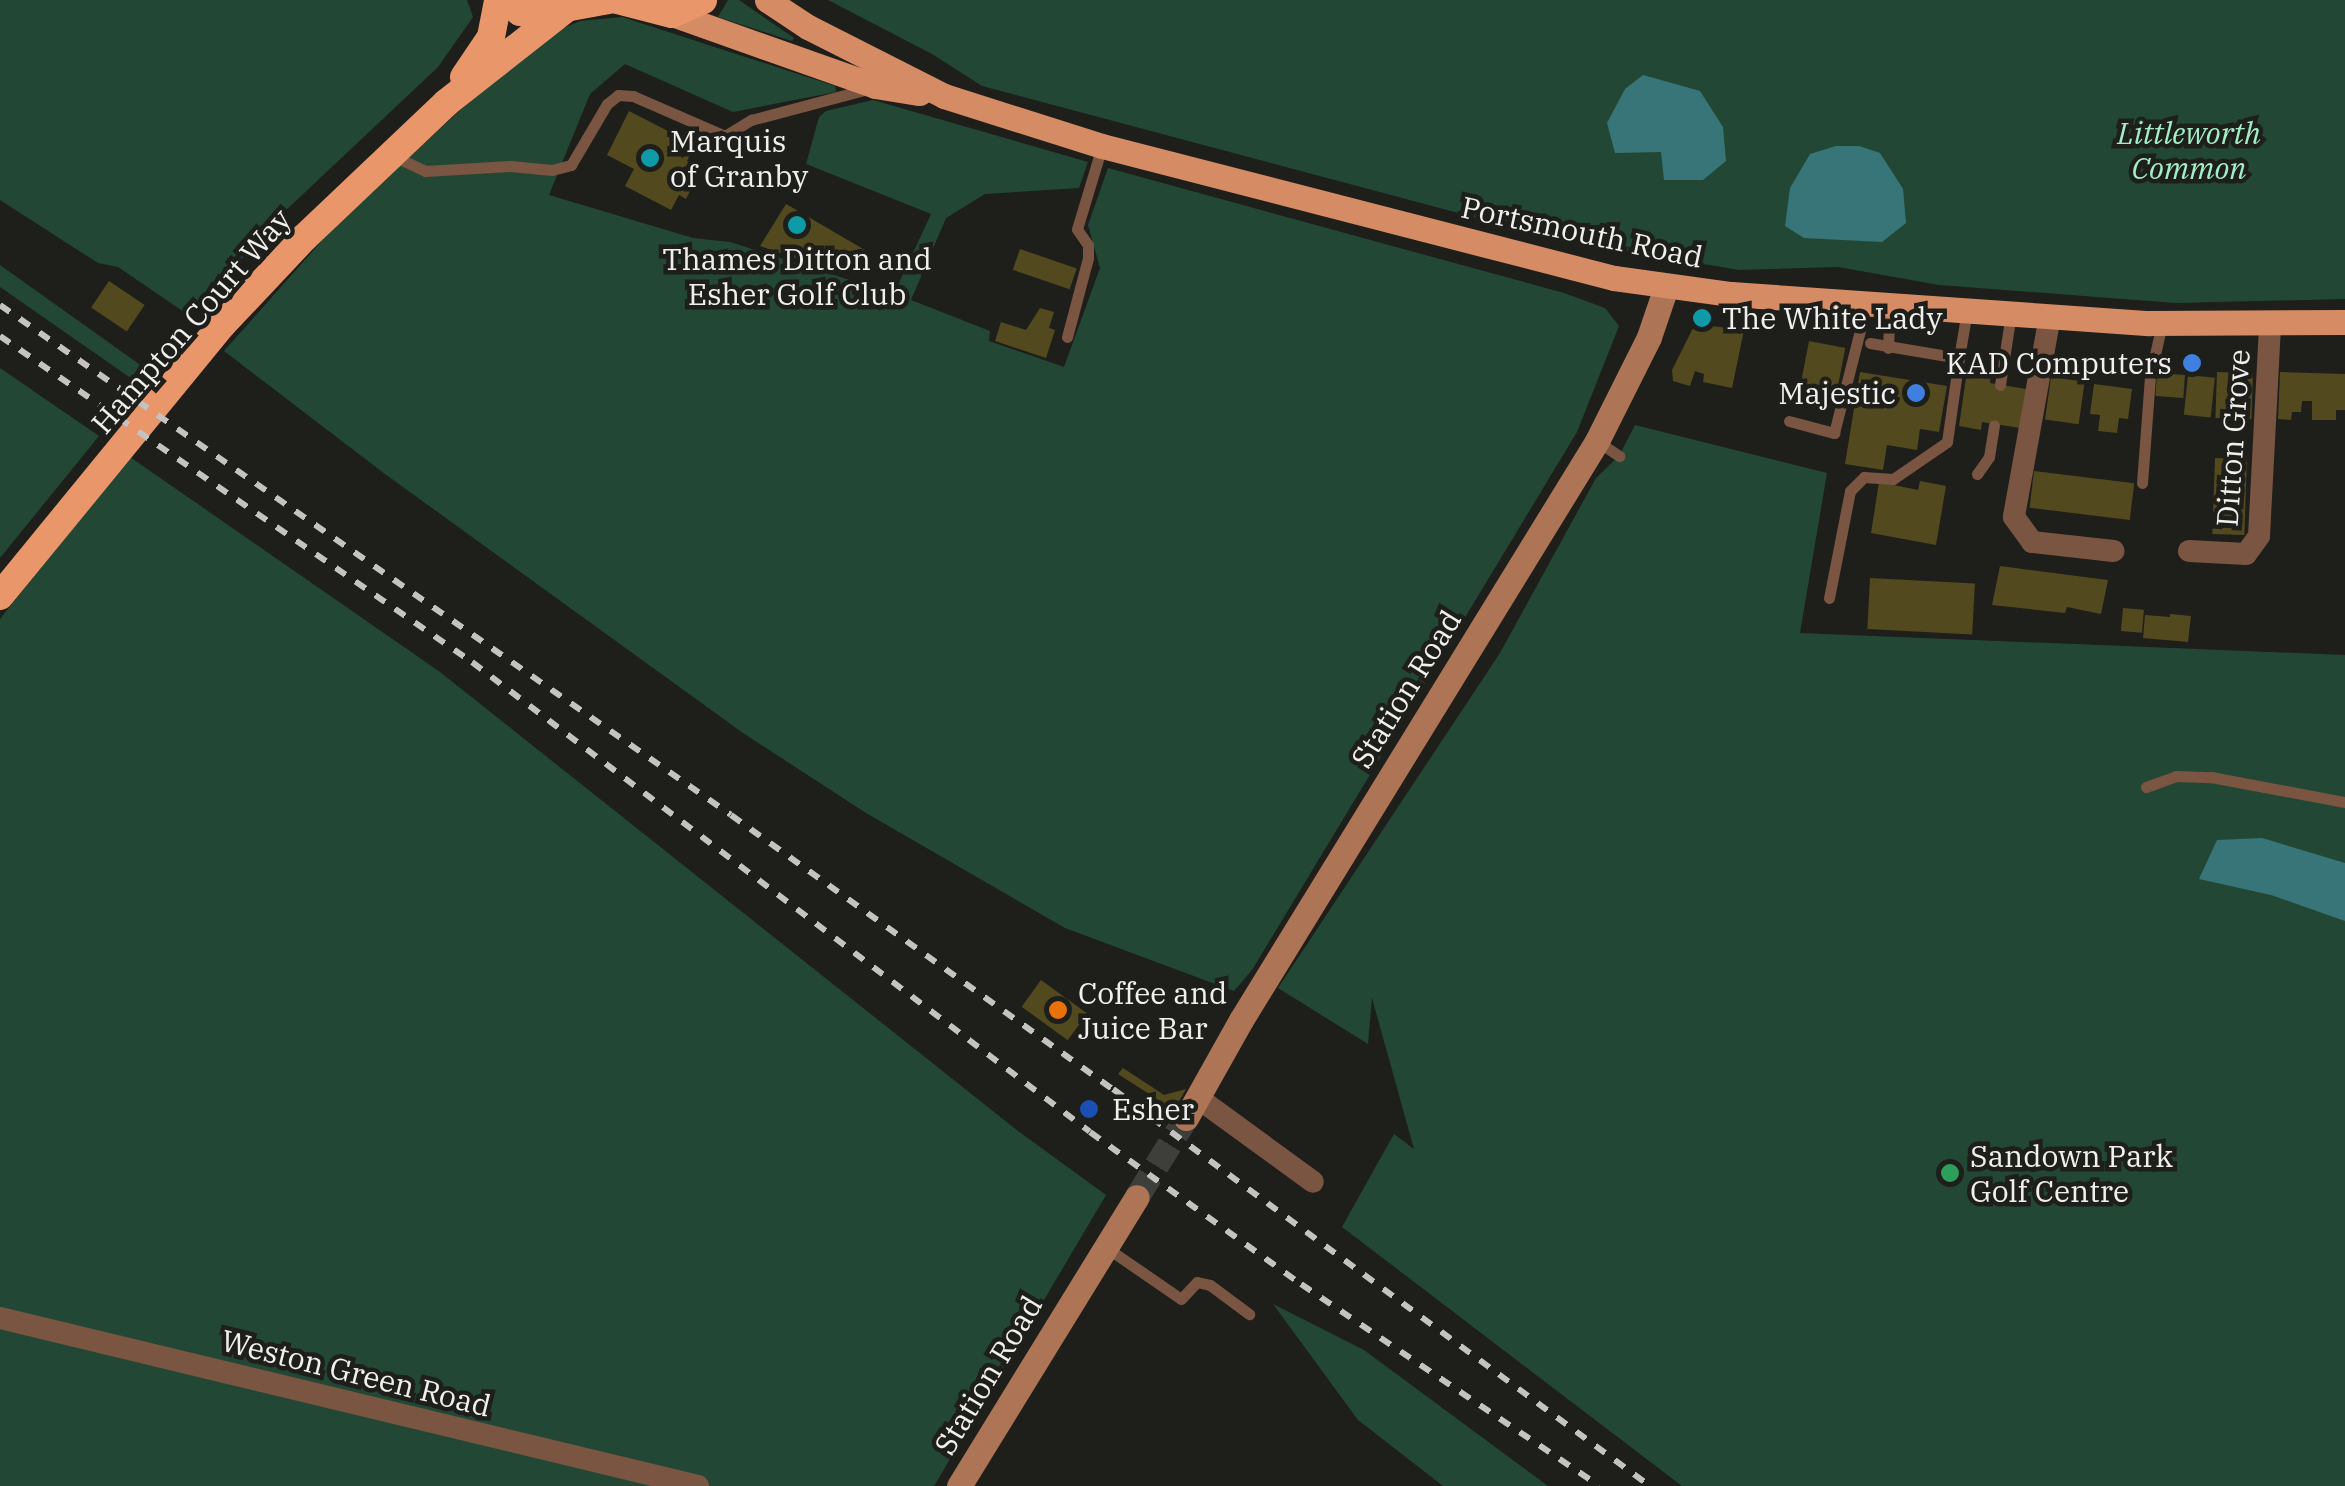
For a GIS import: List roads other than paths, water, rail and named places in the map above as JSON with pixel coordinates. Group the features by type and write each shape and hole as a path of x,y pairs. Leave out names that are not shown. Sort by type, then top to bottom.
{"highway":[{"path":"502,0 520,12 532,14 609,0"},
{"name":"Hampton Court Way","path":"446,102 491,37 502,0"},
{"path":"617,0 672,14 703,0"},
{"name":"Hampton Court Way","path":"0,596 222,325 446,102 568,8"}],"main road":[{"name":"Portsmouth Road","path":"767,0 808,27 944,96"},
{"path":"790,0 860,52"},
{"name":"Portsmouth Road","path":"672,14 875,86 944,96 1102,146 1436,235 1666,287 2162,324 2345,322"},
{"name":"Station Road","path":"1192,1108 1608,448 1666,287"},
{"name":"Station Road","path":"958,1486 1136,1197"}],"street":[{"path":"2050,316 2014,518 2032,542 2114,551"},
{"name":"Ditton Grove","path":"2190,552 2246,554 2259,536 2270,324"},
{"path":"1192,1108 1313,1182"},
{"name":"Weston Green Road","path":"0,1318 698,1486"}],"lane":[{"path":"391,154 403,164 425,171 510,166 552,170 571,165 606,104 618,95 632,96 725,136 752,120 804,109 875,86"},
{"path":"1066,336 1088,258 1088,244 1077,229 1102,146"},
{"path":"1879,302 1888,348"},
{"path":"1789,421 1834,433 1879,302"},
{"path":"1828,598 1850,491 1864,476 1893,478 1947,442 1967,310"},
{"path":"2000,384 2011,313"},
{"path":"2142,483 2150,376 2162,324"},
{"path":"1870,344 1959,358"},
{"path":"1977,474 1989,457 1994,424"},
{"path":"2146,787 2176,776 2211,778 2345,802"},
{"path":"1104,1246 1181,1299 1197,1282 1210,1285 1249,1314"}],"water":[{"path":"1643,75 1700,91 1723,127 1726,161 1703,180 1664,180 1661,152 1615,153 1607,123 1625,89"},
{"path":"1836,146 1859,146 1880,153 1903,189 1906,223 1882,242 1804,238 1785,226 1790,188 1810,154"},
{"path":"2262,838 2345,863 2345,921 2271,895 2199,879 2217,840"}],"tunnel":[{"path":"1137,1197 1186,1118"}],"railway":[{"path":"0,305 731,815 1113,1089 1650,1486"},
{"path":"0,336 472,662 1090,1132 1301,1284 1599,1486"}],"place":[{"name":"Marquis of Granby","path":"650,158"},
{"name":"Thames Ditton and Esher Golf Club","path":"797,225"},
{"name":"The White Lady","path":"1702,318"},
{"name":"KAD Computers","path":"2192,363"},
{"name":"Majestic","path":"1916,393"},
{"name":"Coffee and Juice Bar","path":"1058,1010"},
{"name":"Esher","path":"1089,1109"},
{"name":"Sandown Park Golf Centre","path":"1950,1173"}],"park label":[{"name":"Littleworth Common","path":"2189,150"}]}
